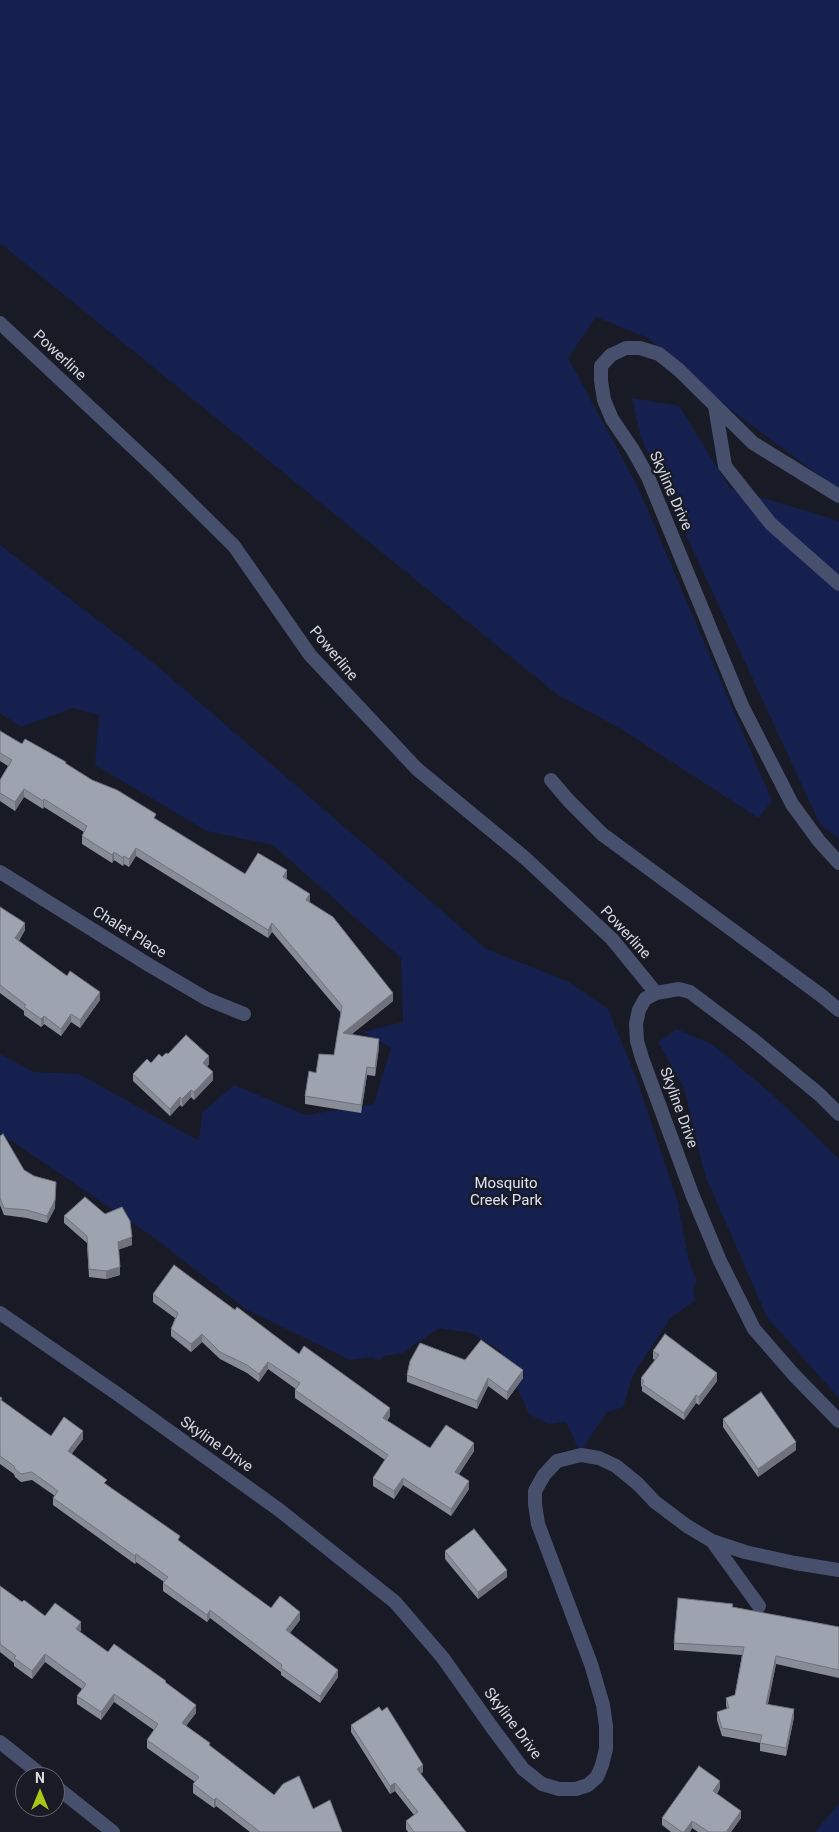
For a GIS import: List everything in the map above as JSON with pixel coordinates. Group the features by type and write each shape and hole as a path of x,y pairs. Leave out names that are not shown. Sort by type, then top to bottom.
{"street":[{"name":"Powerline","path":"0,323 156,469 234,546 310,656 417,769 540,871 612,939 656,993"},
{"name":"Skyline Drive","path":"839,496 754,443 659,354 640,348 626,348 611,355 601,366 601,382 607,407 612,419 648,477 742,706 792,804 819,841 839,864"},
{"path":"715,406 725,466 772,524 839,584"},
{"path":"551,780 602,834 839,1010"},
{"name":"Chalet Place","path":"0,872 149,965 207,998 244,1014"},
{"path":"656,993 678,989 690,992 751,1038 820,1095 839,1114"},
{"name":"Skyline Drive","path":"656,993 645,999 639,1010 636,1024 637,1040 692,1194 720,1261 754,1329 794,1375 839,1421"},
{"name":"Skyline Drive","path":"0,1313 278,1509 395,1602 443,1658 518,1762 542,1784 560,1789 576,1789 588,1785 597,1777 606,1749 606,1726 603,1705 592,1664 538,1524 535,1491 544,1474 556,1461 581,1455 599,1458 616,1466 638,1484 655,1502 687,1526 712,1541 745,1552 786,1562 839,1570"},
{"path":"712,1541 759,1606"},
{"path":"0,1742 31,1767"},
{"path":"65,1794 113,1832"}],"green space":[{"path":"0,0 839,0 839,490 735,413 648,338 596,317 568,358 637,485 772,801 758,818 623,730 558,695 0,243"},
{"path":"632,398 679,406 730,488 839,521 839,839 820,824 641,438"},
{"name":"Mosquito Creek Park","path":"0,545 156,665 486,949 569,982 608,1009 637,1080 678,1203 688,1258 697,1282 693,1287 695,1301 671,1317 633,1375 623,1407 607,1412 580,1452 566,1422 549,1424 529,1414 500,1350 471,1333 439,1328 402,1353 383,1356 379,1361 372,1357 350,1360 247,1310 156,1239 0,1133 0,1054 34,1072 79,1074 199,1141 202,1113 234,1085 306,1115 374,1104 391,1048 363,1032 403,1022 401,958 273,845 207,831 95,765 99,715 73,708 21,727 0,713"},
{"path":"677,1029 713,1045 773,1095 839,1159 839,1398 767,1317 705,1175 684,1088 658,1042"},
{"path":"839,1804 839,1832 815,1832"}],"building":[{"path":"0,731 22,744 25,739 66,762 92,780 117,790 156,814 154,818 245,874 258,853 287,870 283,877 310,894 306,900 333,917 393,993 343,1033 379,1039 375,1068 367,1067 361,1105 305,1096 309,1071 316,1073 319,1054 334,1055 342,1006 272,923 268,930 136,848 129,859 124,856 123,858 114,852 112,855 82,836 87,826 44,799 43,801 24,789 15,802 0,793 0,780 12,760 0,753"},
{"path":"0,907 25,923 15,938 67,976 70,971 100,992 80,1020 71,1014 61,1029 44,1016 41,1019 24,1007 26,1005 0,985"},
{"path":"186,1035 209,1056 203,1063 213,1072 194,1092 191,1090 182,1099 180,1097 170,1109 133,1074 147,1059 151,1063 159,1054 162,1057 166,1053 168,1054"},
{"path":"3,1134 24,1170 34,1176 56,1182 55,1200 47,1216 27,1210 4,1208 0,1198 0,1136"},
{"path":"85,1197 105,1214 122,1207 130,1221 132,1237 118,1242 120,1267 106,1271 89,1269 87,1236 64,1216"},
{"path":"174,1265 235,1310 237,1307 299,1354 304,1346 325,1361 390,1408 383,1418 430,1448 446,1425 474,1443 455,1472 469,1481 451,1509 403,1478 394,1491 373,1478 388,1455 295,1390 300,1383 268,1362 259,1374 247,1365 220,1352 202,1334 191,1344 171,1329 178,1313 153,1294"},
{"path":"665,1334 717,1373 699,1397 696,1395 684,1413 642,1384 644,1381 641,1378 659,1355 653,1351"},
{"path":"481,1340 523,1370 507,1392 488,1378 477,1401 407,1375 410,1361 420,1343 465,1360"},
{"path":"761,1392 796,1442 758,1469 723,1419"},
{"path":"0,1397 2,1398 1,1400 51,1436 64,1417 83,1431 68,1451 107,1480 104,1483 180,1536 178,1540 271,1608 280,1596 300,1612 286,1630 338,1670 320,1696 281,1668 282,1665 210,1610 207,1615 163,1583 168,1577 53,1498 58,1491 32,1472 21,1474 14,1466 0,1456"},
{"path":"474,1529 507,1570 478,1592 445,1551"},
{"path":"0,1586 22,1602 24,1600 45,1616 55,1603 81,1622 76,1629 108,1652 114,1644 166,1681 196,1705 182,1723 210,1743 209,1745 274,1795 283,1784 299,1776 313,1809 330,1800 342,1832 260,1832 216,1798 214,1800 193,1784 199,1777 147,1740 158,1724 114,1694 101,1712 77,1696 86,1684 45,1654 32,1671 14,1658 16,1656 0,1644"},
{"path":"678,1598 733,1604 732,1607 839,1627 839,1670 776,1656 766,1704 794,1709 786,1748 760,1743 762,1735 722,1728 717,1712 729,1708 726,1698 735,1695 744,1647 674,1643"},
{"path":"379,1707 382,1711 387,1707 423,1765 417,1769 466,1832 414,1832 406,1821 418,1812 395,1783 390,1786 351,1725"},
{"path":"699,1766 720,1781 713,1791 741,1811 726,1832 709,1832 692,1821 682,1832 662,1818"}]}
